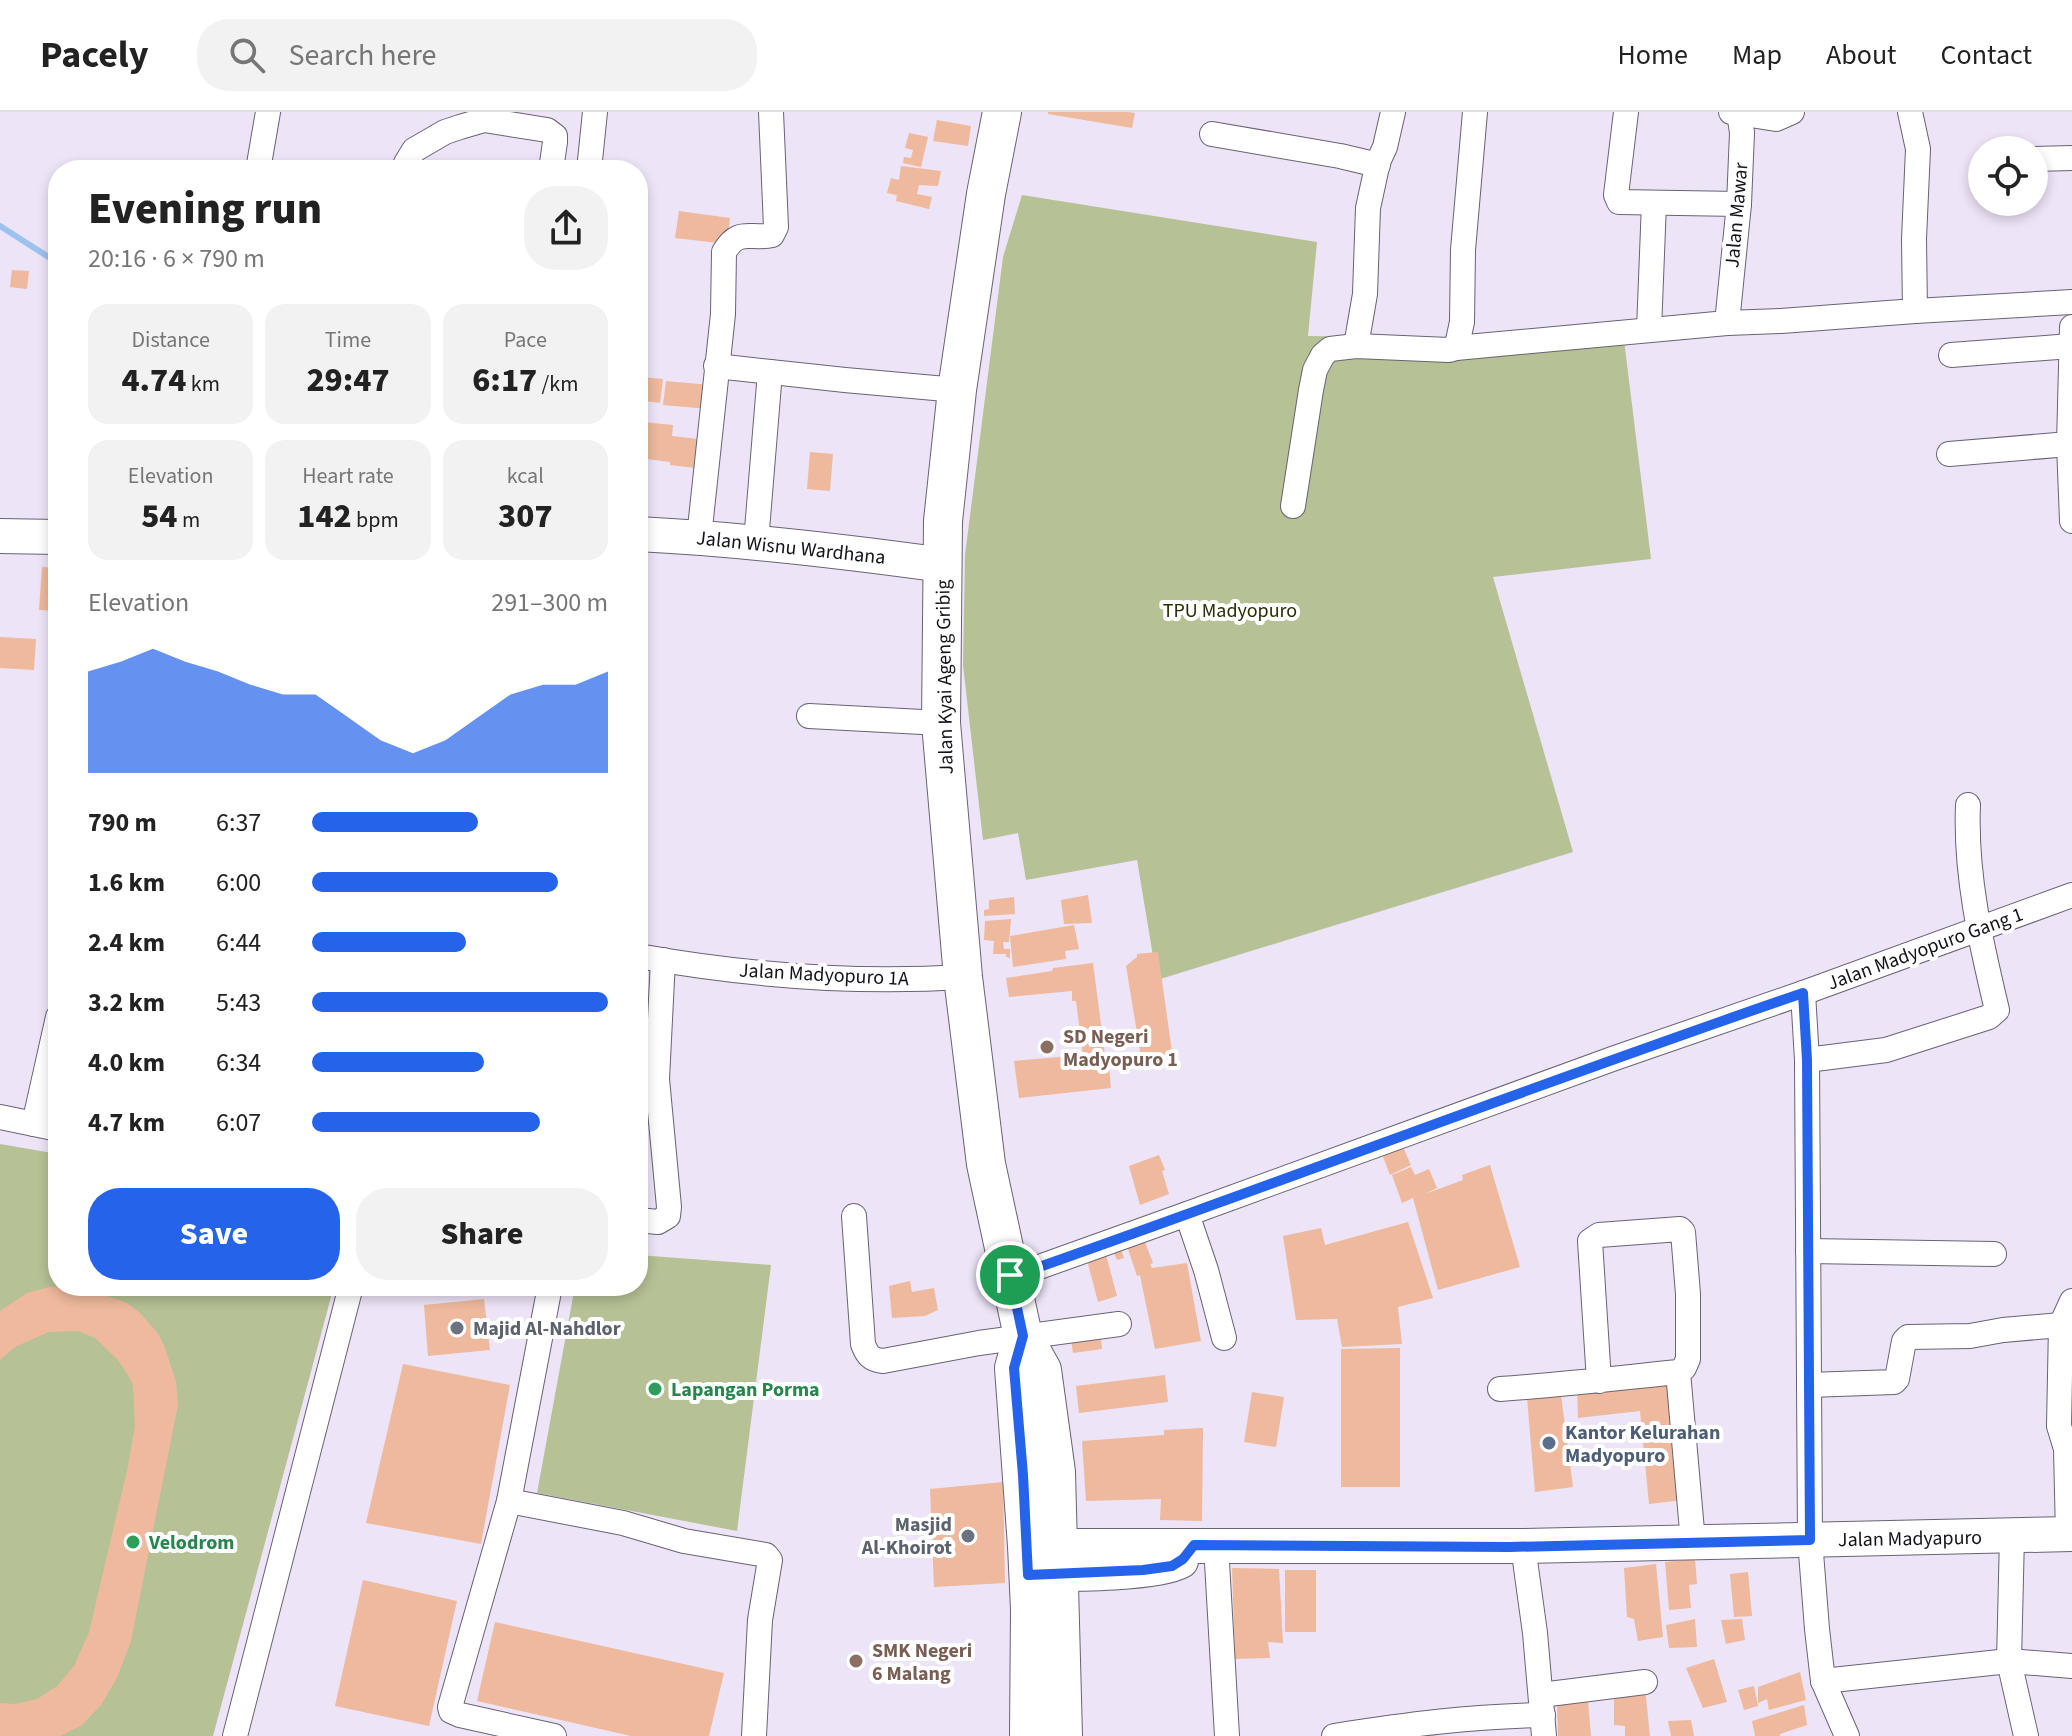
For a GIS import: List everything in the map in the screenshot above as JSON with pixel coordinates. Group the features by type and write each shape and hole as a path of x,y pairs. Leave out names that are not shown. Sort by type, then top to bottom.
{"main road":[{"name":"Jalan Kyai Ageng Gribig","path":"1002,112 986,194 957,390 943,521 941,723 963,977 964,1055 1023,1336 1014,1368 1043,1560 1063,1736"},
{"name":"Jalan Wisnu Wardhana","path":"648,534 756,542 943,565"},
{"path":"0,536 48,537"},
{"name":"Jalan Madyapuro","path":"1043,1560 1205,1545 1523,1546 2070,1534"},
{"name":"Jalan Kyai Ageng Gribig","path":"1029,1736 1043,1560"}],"street":[{"path":"260,160 268,112"},
{"path":"590,160 595,112"},
{"path":"699,537 723,314 724,252 742,235 772,235 776,227 771,112"},
{"path":"1356,346 1365,294 1368,208 1393,112"},
{"path":"1456,348 1462,322 1463,250 1475,112"},
{"path":"1626,112 1616,197 1619,202 1739,204"},
{"path":"1731,112 1776,119 1792,112"},
{"name":"Jalan Mawar","path":"1726,320 1739,204 1742,133 1739,112"},
{"path":"1910,112 1918,149 1915,311"},
{"path":"408,160 414,150 445,132 484,116 547,130 555,136 552,160"},
{"path":"1212,134 1378,165"},
{"path":"2048,159 2072,158"},
{"path":"1649,330 1654,203"},
{"path":"1293,506 1315,370 1330,349 1356,346 1449,350 1726,320 1781,321 2072,302"},
{"path":"2072,327 2069,444 2072,521"},
{"path":"1951,355 2071,346"},
{"path":"716,366 957,390"},
{"path":"756,542 770,372"},
{"path":"1949,454 2069,444"},
{"path":"809,716 941,723"},
{"path":"1807,1060 1886,1050 1989,1017 1997,1010 1978,929 1967,829 1968,805"},
{"name":"Jalan Madyopuro Gang 1","path":"1010,1275 2072,895"},
{"name":"Jalan Madyopuro 1A","path":"648,958 740,972 813,978 963,977"},
{"path":"648,1221 658,1222 668,1216 669,1207 657,1079 663,960"},
{"path":"1803,993 1807,1060 1810,1540 1823,1681 1847,1736"},
{"path":"0,1117 46,1127"},
{"path":"1187,1214 1224,1338"},
{"path":"854,1216 863,1344 866,1353 874,1360 1119,1324"},
{"path":"1500,1389 1599,1381 1678,1372 1684,1368 1688,1359 1688,1294 1683,1232 1680,1229 1599,1235 1590,1241 1599,1381"},
{"path":"1808,1251 1994,1254"},
{"path":"235,1736 348,1296"},
{"path":"548,1296 509,1501 450,1707 451,1711 460,1715 554,1736"},
{"path":"2070,1534 2066,1449 2059,1426 2061,1325 2072,1301"},
{"path":"1809,1385 1894,1382 1904,1341 1908,1337 1958,1337 2061,1325"},
{"path":"1678,1372 1693,1542"},
{"path":"509,1501 623,1523 684,1541 769,1557 760,1620 754,1736"},
{"path":"2012,1536 2009,1661 2026,1736"},
{"path":"1205,1545 1227,1736"},
{"path":"1523,1546 1543,1715"},
{"path":"1823,1681 2009,1661 2072,1666"},
{"path":"1334,1736 1486,1716 1543,1715 1645,1682"}],"green space":[{"name":"TPU Madyopuro","path":"1022,195 1317,242 1308,336 1624,340 1651,559 1493,577 1573,852 1157,980 1137,860 1026,880 1018,833 983,840 963,665 965,555 1003,257"},
{"name":"Velodrom","path":"0,1144 48,1152 48,1296 331,1296 213,1736 0,1736"},
{"name":"Lapangan Porma","path":"648,1256 771,1265 737,1531 537,1493 573,1296 648,1296"}],"building":[{"path":"1048,112 1128,112 1135,113 1132,128"},
{"path":"937,120 971,126 968,146 933,141"},
{"path":"909,133 928,137 921,167 903,163 904,157 911,158 913,150 905,148"},
{"path":"901,166 941,171 938,186 919,185 917,194 932,197 929,209 896,201 897,195 887,193 891,178 899,180"},
{"path":"679,211 730,218 727,244 675,238"},
{"path":"12,270 29,271 27,289 10,287"},
{"path":"648,378 663,379 660,403 648,401"},
{"path":"666,381 710,385 708,409 663,405"},
{"path":"648,422 673,425 672,436 707,440 704,469 670,465 670,462 648,459"},
{"path":"810,452 833,454 830,491 807,489"},
{"path":"42,567 48,567 48,610 39,610"},
{"path":"0,637 36,639 34,670 0,668"},
{"path":"1088,895 1092,923 1064,924 1061,900"},
{"path":"1014,897 1015,914 984,916 984,910 989,909 989,900"},
{"path":"1011,919 1009,942 1003,942 1004,949 1010,949 1010,958 1006,954 993,954 994,941 984,940 985,921"},
{"path":"1074,925 1079,949 1065,951 1066,959 1013,967 1010,936"},
{"path":"1158,952 1173,1059 1142,1063 1126,966 1137,954"},
{"path":"1093,963 1111,1088 1019,1098 1014,1061 1083,1055 1072,991 1009,997 1006,978"},
{"path":"1402,1145 1411,1165 1390,1175 1382,1154"},
{"path":"1159,1155 1169,1194 1140,1205 1129,1166"},
{"path":"1490,1165 1520,1267 1438,1290 1413,1198 1402,1203 1392,1175 1411,1167 1415,1175 1429,1169 1437,1188 1425,1194 1463,1180 1462,1175"},
{"path":"1408,1222 1433,1298 1398,1307 1402,1344 1342,1347 1337,1319 1296,1320 1283,1236 1321,1228 1325,1245"},
{"path":"1143,1237 1152,1268 1187,1263 1201,1341 1155,1349 1140,1275 1137,1276 1128,1249 1121,1249 1124,1258 1117,1260 1112,1248"},
{"path":"1105,1251 1117,1296 1098,1302 1086,1256"},
{"path":"910,1281 912,1292 934,1288 938,1310 925,1316 892,1318 889,1286"},
{"path":"48,1287 48,1296 107,1296 127,1303 157,1332 164,1345 176,1381 178,1405 131,1641 117,1678 101,1705 82,1725 61,1736 0,1736 0,1703 15,1704 37,1699 57,1686 74,1666 89,1632 128,1466 135,1425 133,1386 118,1360 95,1338 78,1331 49,1332 15,1347 0,1360 0,1311 27,1293"},
{"name":"Majid Al-Nahdlor","path":"484,1299 490,1350 428,1356 424,1305"},
{"path":"1100,1329 1102,1349 1073,1353 1070,1333"},
{"path":"1400,1348 1400,1487 1341,1487 1341,1349"},
{"path":"403,1364 510,1385 481,1544 366,1523"},
{"path":"1165,1375 1168,1402 1079,1413 1076,1386"},
{"path":"1671,1376 1683,1500 1649,1504 1640,1411 1578,1418 1577,1390"},
{"path":"1252,1392 1284,1397 1276,1447 1244,1442"},
{"name":"Kantor Kelurahan Madyopuro","path":"1561,1395 1573,1487 1535,1492 1527,1398"},
{"path":"1203,1428 1202,1521 1160,1520 1161,1499 1086,1501 1082,1441 1164,1435 1164,1430"},
{"name":"Masjid Al-Khoirot","path":"1003,1482 1005,1583 934,1587 930,1489"},
{"path":"1695,1559 1697,1584 1689,1585 1691,1608 1669,1610 1665,1562"},
{"path":"1656,1564 1663,1637 1638,1641 1634,1619 1627,1617 1624,1568"},
{"path":"1232,1568 1279,1569 1283,1643 1268,1642 1270,1658 1235,1659"},
{"path":"1285,1570 1316,1570 1316,1632 1285,1632"},
{"path":"1748,1572 1752,1616 1734,1617 1730,1574"},
{"path":"363,1580 457,1601 429,1726 335,1706"},
{"path":"1695,1619 1697,1647 1669,1648 1666,1625"},
{"path":"1742,1619 1745,1640 1726,1644 1721,1620"},
{"path":"495,1622 724,1673 709,1736 631,1736 477,1701"},
{"path":"1714,1659 1727,1702 1703,1708 1686,1668"},
{"path":"1800,1672 1806,1700 1769,1710 1767,1699 1758,1703 1758,1687"},
{"path":"1754,1686 1758,1706 1744,1710 1738,1690"},
{"path":"1614,1688 1645,1688 1650,1736 1625,1736 1625,1726 1614,1725"},
{"path":"1588,1700 1591,1736 1558,1736 1557,1704"},
{"path":"1804,1705 1807,1725 1780,1736 1755,1736 1752,1721"},
{"path":"1691,1720 1694,1736 1671,1736 1668,1721"}],"waterway":[{"path":"0,226 48,257"}],"place":[{"name":"SD Negeri Madyopuro 1","path":"1047,1047"},
{"name":"Majid Al-Nahdlor","path":"457,1328"},
{"name":"Lapangan Porma","path":"655,1389"},
{"name":"Kantor Kelurahan Madyopuro","path":"1549,1443"},
{"name":"Masjid Al-Khoirot","path":"968,1536"},
{"name":"Velodrom","path":"133,1542"},
{"name":"SMK Negeri 6 Malang","path":"856,1661"}],"route":[{"path":"1803,993 1807,1060 1810,1540 1509,1547 1194,1545 1183,1559 1172,1566 1028,1575 1014,1368 1023,1336 1010,1275 1803,993"}]}
